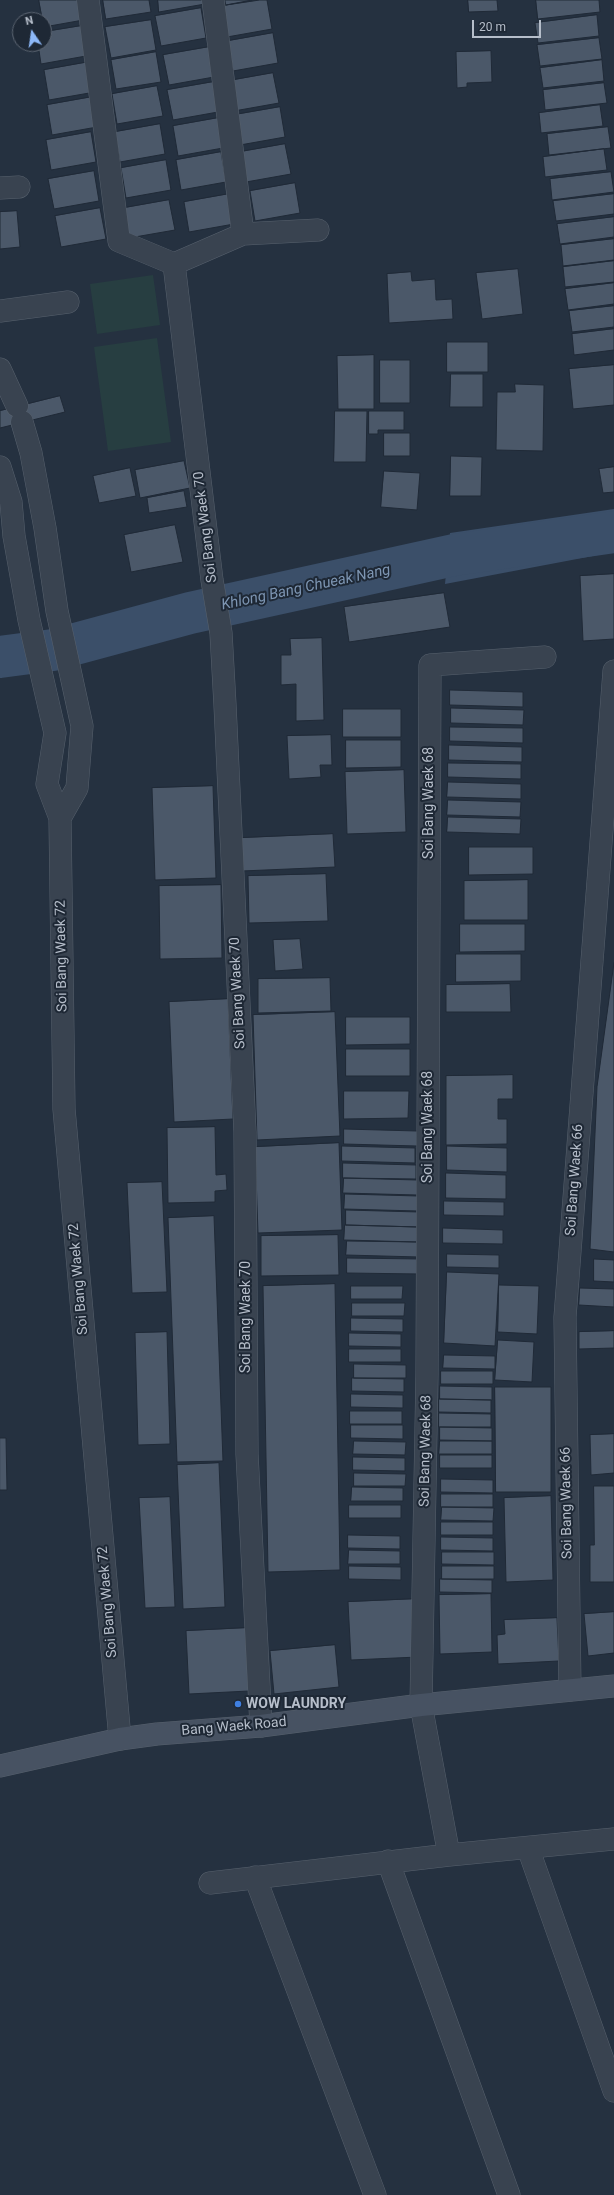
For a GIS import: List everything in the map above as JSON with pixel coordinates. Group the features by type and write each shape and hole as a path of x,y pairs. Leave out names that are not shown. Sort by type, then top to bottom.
{"main road":[{"name":"Bang Waek Road","path":"0,1766 120,1739 157,1734 261,1726 421,1705 614,1686"}],"street":[{"path":"88,0 119,241 174,264 243,234 318,230"},
{"path":"213,0 243,234"},
{"name":"Soi Bang Waek 70","path":"174,264 212,580 221,633 245,1132 247,1454 261,1726"},
{"path":"0,311 68,302"},
{"path":"0,369 20,414 39,495 58,611 82,726 77,788 60,818"},
{"path":"0,467 11,502 14,536 29,620 55,733 48,784 60,818"},
{"name":"Soi Bang Waek 68","path":"421,1705 427,1366 430,665 545,657"},
{"name":"Soi Bang Waek 66","path":"570,1690 565,1317 614,671"},
{"name":"Soi Bang Waek 72","path":"60,818 64,1108 120,1739"},
{"path":"421,1705 449,1855"},
{"path":"210,1883 388,1861 614,1840"},
{"path":"528,1848 614,2091"},
{"path":"388,1861 509,2195"},
{"path":"255,1877 375,2195"}],"green space":[{"path":"153,275 160,325 97,334 90,284"},
{"path":"157,338 171,442 108,451 94,347"}],"water":[{"path":"614,509 614,552 445,584 450,533"}],"building":[{"path":"39,0 85,0 89,19 52,26 52,12 41,12"},
{"path":"103,0 149,0 151,12 106,19"},
{"path":"158,0 204,0 205,4 159,12"},
{"path":"225,0 252,0 226,5"},
{"path":"267,0 272,29 227,37 222,6"},
{"path":"468,0 497,0 498,11 469,12"},
{"path":"536,0 599,0 600,12 538,19"},
{"path":"201,8 206,38 161,46 155,16"},
{"path":"597,15 599,36 538,43 535,23"},
{"path":"151,20 156,50 111,58 105,27"},
{"path":"81,26 86,56 41,64 39,52 52,52 52,31"},
{"path":"273,33 278,63 233,71 228,41"},
{"path":"599,38 602,59 540,66 537,45"},
{"path":"209,47 214,77 169,85 163,55"},
{"path":"491,51 492,82 467,83 467,87 457,88 456,52"},
{"path":"156,52 161,82 116,89 111,60"},
{"path":"602,60 604,81 543,88 540,68"},
{"path":"89,62 95,92 49,100 44,70"},
{"path":"273,73 279,103 234,111 228,81"},
{"path":"213,82 218,112 173,120 167,90"},
{"path":"604,83 607,103 545,110 543,90"},
{"path":"157,86 163,116 117,124 112,94"},
{"path":"92,97 97,127 52,135 47,105"},
{"path":"600,105 603,126 541,133 539,113"},
{"path":"280,107 285,137 240,145 234,115"},
{"path":"218,118 223,148 178,156 173,126"},
{"path":"160,124 165,154 120,162 115,132"},
{"path":"608,127 611,148 549,155 547,134"},
{"path":"91,132 96,162 51,170 46,140"},
{"path":"285,144 291,174 246,182 240,152"},
{"path":"604,149 607,170 545,177 543,157"},
{"path":"221,152 226,182 181,190 176,160"},
{"path":"166,160 171,190 126,198 121,168"},
{"path":"94,171 99,201 54,209 48,179"},
{"path":"611,172 614,192 552,200 550,179"},
{"path":"295,183 300,213 255,221 250,191"},
{"path":"229,194 234,224 189,232 184,202"},
{"path":"614,194 614,214 556,221 553,201"},
{"path":"169,200 175,230 129,238 124,208"},
{"path":"100,208 106,239 61,247 55,216"},
{"path":"17,211 20,247 0,249 0,212"},
{"path":"614,217 614,237 560,244 557,224"},
{"path":"614,239 614,260 563,266 561,245"},
{"path":"614,261 614,282 565,287 563,267"},
{"path":"518,269 523,314 482,319 476,273"},
{"path":"411,272 412,281 435,279 436,300 452,299 453,319 389,323 387,274"},
{"path":"614,283 614,304 568,310 565,289"},
{"path":"614,306 614,327 572,332 569,311"},
{"path":"614,329 614,350 574,355 572,334"},
{"path":"447,342 488,342 488,372 447,372"},
{"path":"374,355 374,409 338,409 337,356"},
{"path":"380,360 410,360 410,403 380,403"},
{"path":"614,365 614,405 573,409 569,369"},
{"path":"451,374 483,374 483,407 450,407"},
{"path":"515,384 544,385 543,451 496,450 497,392 515,392"},
{"path":"60,396 65,412 0,428 0,411"},
{"path":"335,411 367,411 366,462 334,462"},
{"path":"369,411 404,411 404,430 378,430 378,434 369,434"},
{"path":"384,433 410,433 410,456 384,456"},
{"path":"451,456 482,457 481,496 450,496"},
{"path":"184,461 190,488 140,498 135,470"},
{"path":"614,467 614,492 603,493 599,469"},
{"path":"130,468 136,496 99,503 93,476"},
{"path":"384,471 420,473 417,510 381,507"},
{"path":"184,491 187,507 149,513 147,498"},
{"path":"175,525 183,562 131,572 124,535"},
{"path":"614,574 614,639 583,641 580,576"},
{"path":"444,593 450,627 349,642 344,607"},
{"path":"322,638 324,720 296,721 296,684 281,685 281,655 291,655 290,639"},
{"path":"450,690 523,692 523,707 450,705"},
{"path":"451,708 524,710 523,725 451,723"},
{"path":"343,709 401,709 401,737 343,737"},
{"path":"450,727 523,728 523,743 450,741"},
{"path":"331,735 332,765 320,765 321,777 289,779 287,736"},
{"path":"346,740 401,740 401,767 346,768"},
{"path":"449,745 522,747 522,762 449,760"},
{"path":"448,763 521,764 521,779 448,777"},
{"path":"404,770 406,832 347,834 345,772"},
{"path":"448,782 521,784 521,799 447,797"},
{"path":"213,786 216,878 155,880 152,788"},
{"path":"448,800 521,802 520,817 447,815"},
{"path":"448,817 521,819 520,834 447,832"},
{"path":"333,834 335,867 242,871 241,838"},
{"path":"469,847 533,847 533,874 469,875"},
{"path":"326,874 328,921 249,923 248,876"},
{"path":"528,880 528,920 464,920 464,881"},
{"path":"221,885 222,958 160,959 159,886"},
{"path":"460,924 525,924 525,951 460,952"},
{"path":"300,939 303,969 275,971 273,940"},
{"path":"456,954 521,954 521,981 456,982"},
{"path":"614,963 614,1252 590,1249 597,1087"},
{"path":"330,978 331,1011 258,1013 258,979"},
{"path":"510,984 511,1012 446,1012 446,985"},
{"path":"228,999 233,1119 174,1122 169,1002"},
{"path":"335,1012 340,1136 257,1140 253,1015"},
{"path":"346,1017 410,1017 410,1044 346,1045"},
{"path":"346,1049 410,1049 410,1076 346,1076"},
{"path":"513,1075 513,1099 498,1099 498,1119 507,1119 507,1144 446,1145 446,1076"},
{"path":"344,1091 409,1091 408,1118 344,1119"},
{"path":"215,1127 216,1175 226,1174 227,1190 215,1191 215,1202 168,1203 167,1128"},
{"path":"344,1129 417,1131 417,1146 344,1144"},
{"path":"339,1143 342,1230 258,1233 255,1147"},
{"path":"342,1146 415,1148 415,1163 342,1161"},
{"path":"447,1146 507,1148 507,1172 447,1170"},
{"path":"343,1163 416,1165 416,1179 343,1178"},
{"path":"446,1173 506,1175 506,1199 446,1198"},
{"path":"344,1178 417,1180 417,1195 343,1193"},
{"path":"162,1182 167,1292 132,1293 127,1183"},
{"path":"345,1194 418,1196 418,1211 344,1209"},
{"path":"444,1201 504,1202 504,1216 444,1215"},
{"path":"346,1210 419,1212 419,1227 346,1225"},
{"path":"214,1216 223,1461 177,1462 168,1218"},
{"path":"345,1225 418,1227 417,1242 344,1240"},
{"path":"443,1228 503,1230 503,1244 443,1243"},
{"path":"338,1235 339,1275 261,1276 261,1236"},
{"path":"347,1241 420,1242 419,1257 346,1255"},
{"path":"447,1254 499,1255 499,1268 447,1267"},
{"path":"347,1258 420,1259 420,1274 347,1273"},
{"path":"594,1259 614,1260 614,1282 594,1281"},
{"path":"447,1272 499,1274 495,1346 444,1343"},
{"path":"335,1284 340,1570 268,1572 263,1286"},
{"path":"499,1285 539,1286 537,1334 498,1332"},
{"path":"351,1286 403,1286 402,1299 351,1299"},
{"path":"580,1288 614,1289 614,1307 579,1305"},
{"path":"352,1303 405,1303 404,1316 352,1316"},
{"path":"351,1318 403,1319 403,1332 351,1331"},
{"path":"614,1331 614,1348 579,1349 579,1332"},
{"path":"167,1332 170,1444 138,1445 135,1333"},
{"path":"349,1333 401,1334 401,1347 349,1346"},
{"path":"498,1340 534,1342 532,1382 495,1380"},
{"path":"349,1349 401,1349 401,1362 349,1362"},
{"path":"444,1355 495,1356 495,1369 443,1368"},
{"path":"354,1364 406,1365 406,1378 354,1378"},
{"path":"441,1371 493,1371 493,1384 441,1384"},
{"path":"352,1378 404,1379 404,1392 352,1391"},
{"path":"440,1386 492,1387 492,1400 440,1399"},
{"path":"495,1387 551,1387 551,1492 496,1492"},
{"path":"351,1394 403,1395 403,1408 351,1407"},
{"path":"439,1399 491,1400 491,1413 439,1412"},
{"path":"350,1411 402,1411 402,1424 350,1424"},
{"path":"439,1413 491,1414 491,1427 439,1427"},
{"path":"351,1425 403,1425 403,1439 351,1438"},
{"path":"440,1427 492,1428 492,1441 440,1440"},
{"path":"614,1434 614,1473 591,1475 590,1435"},
{"path":"0,1438 6,1438 7,1490 0,1490"},
{"path":"354,1441 406,1442 405,1455 353,1454"},
{"path":"440,1441 492,1441 492,1454 439,1454"},
{"path":"440,1455 492,1455 492,1468 440,1468"},
{"path":"353,1457 405,1458 405,1471 353,1470"},
{"path":"219,1463 225,1607 183,1609 177,1465"},
{"path":"354,1473 406,1474 405,1486 354,1486"},
{"path":"441,1479 493,1480 493,1493 441,1492"},
{"path":"594,1486 614,1486 614,1582 590,1582 590,1545 594,1545"},
{"path":"352,1487 403,1488 403,1501 351,1501"},
{"path":"441,1494 493,1494 493,1507 441,1507"},
{"path":"551,1496 553,1580 506,1582 504,1498"},
{"path":"170,1497 175,1607 145,1608 139,1498"},
{"path":"349,1505 401,1505 401,1518 349,1518"},
{"path":"442,1507 494,1508 493,1521 441,1520"},
{"path":"441,1522 493,1522 493,1535 441,1535"},
{"path":"348,1535 400,1536 400,1549 348,1548"},
{"path":"441,1537 493,1538 493,1551 441,1550"},
{"path":"349,1550 400,1551 400,1564 348,1564"},
{"path":"442,1552 494,1552 494,1565 442,1564"},
{"path":"349,1566 401,1567 401,1580 349,1579"},
{"path":"442,1566 494,1566 494,1579 442,1579"},
{"path":"440,1579 492,1580 492,1593 440,1592"},
{"path":"491,1594 492,1652 440,1654 439,1595"},
{"path":"416,1599 418,1657 351,1660 348,1602"},
{"path":"614,1612 614,1653 588,1656 584,1614"},
{"path":"557,1618 559,1661 498,1664 497,1635 505,1634 504,1620"},
{"path":"246,1628 249,1691 189,1694 186,1631"},
{"path":"335,1645 339,1687 274,1694 270,1651"}],"waterway":[{"name":"Khlong Bang Chueak Nang","path":"0,657 53,650 190,613 454,555 614,532"}],"place":[{"name":"WOW LAUNDRY","path":"238,1704"}]}
